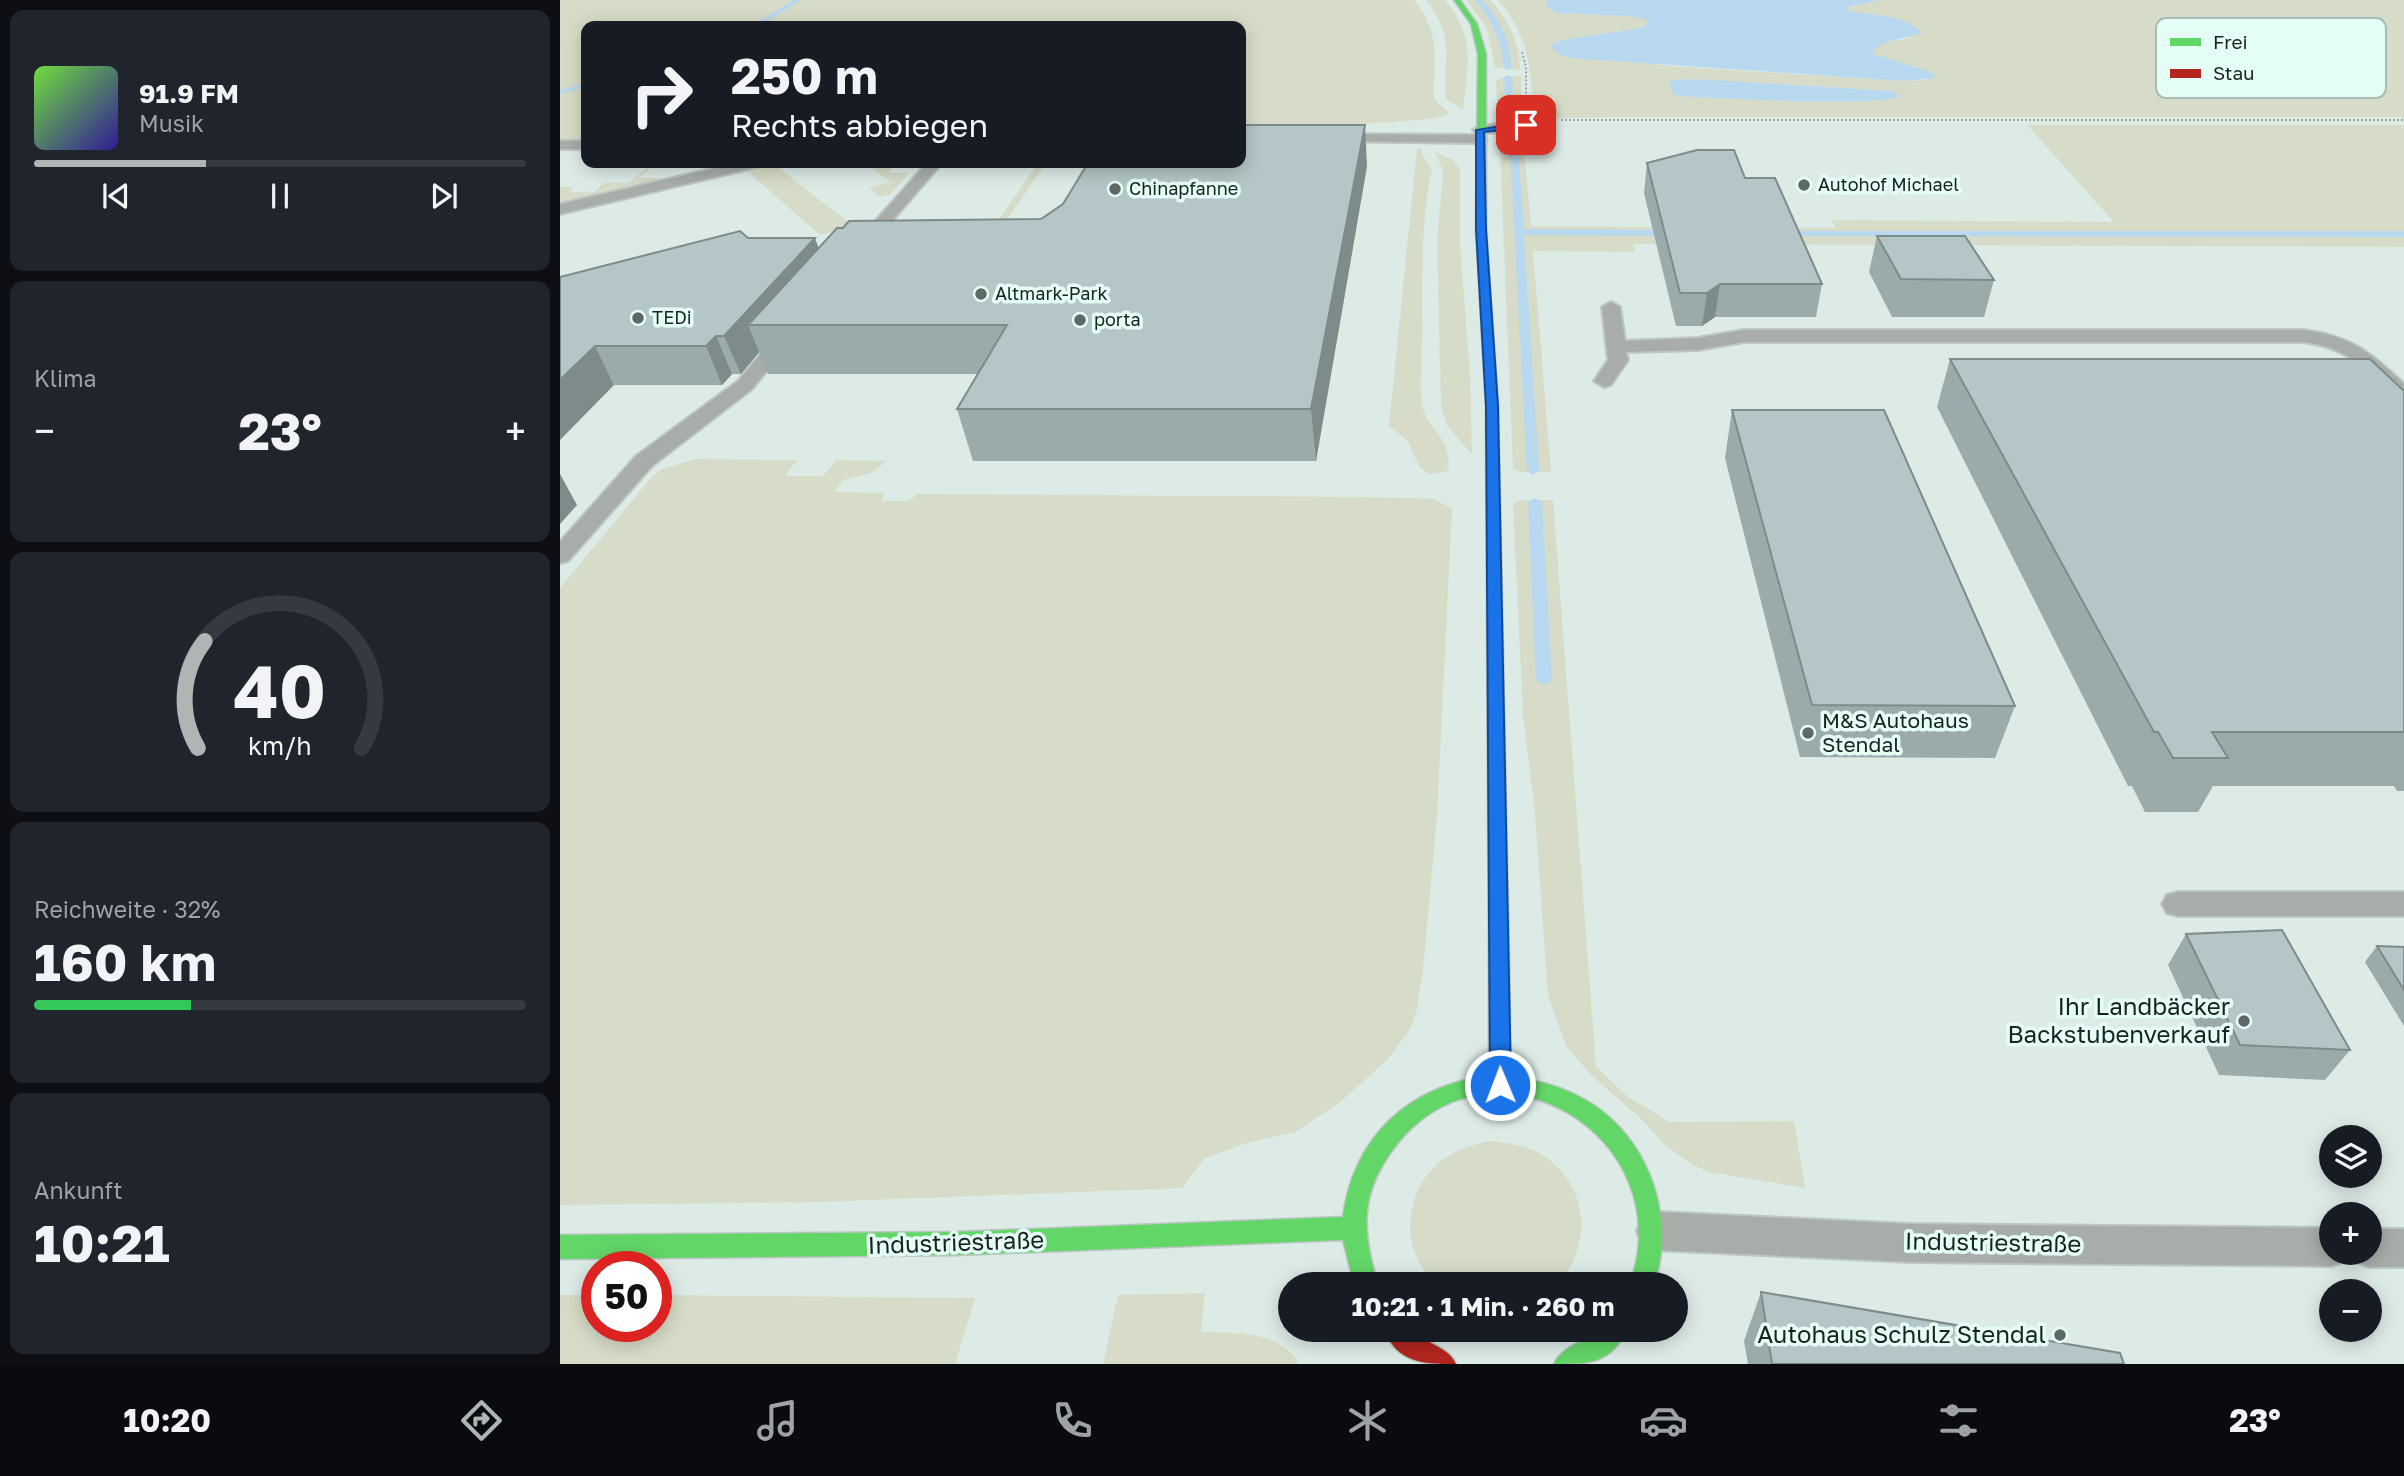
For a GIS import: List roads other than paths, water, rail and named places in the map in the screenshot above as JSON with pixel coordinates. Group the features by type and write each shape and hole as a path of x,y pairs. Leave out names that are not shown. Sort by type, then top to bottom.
{"main road":[{"path":"1457,0 1475,24 1480,39 1481,229 1492,406 1500,1085"},
{"path":"1360,1272 1352,1228 1364,1175 1387,1137 1420,1108 1459,1090 1500,1085 1545,1090 1584,1109 1618,1137 1642,1175 1656,1231 1648,1272"},
{"name":"Industriestraße","path":"560,1247 827,1247 1181,1238 1352,1228"},
{"path":"1406,1342 1444,1364"},
{"path":"1566,1364 1603,1342"}],"lane":[{"path":"1311,138 1480,134 1526,125"},
{"path":"560,145 581,145"},
{"path":"560,209 734,168"},
{"path":"846,264 931,168"},
{"path":"1604,381 1618,360 1611,307"},
{"path":"560,556 644,461 745,385 795,324"},
{"path":"1617,347 1698,344 1744,336 2303,336 2328,338 2355,349 2404,395"},
{"path":"2178,904 2404,904"},
{"name":"Industriestraße","path":"1656,1231 1912,1243 2319,1247"},
{"path":"2382,1248 2404,1248"}],"water":[{"path":"1546,0 1881,0 1848,7 1850,11 1907,22 1922,33 1884,43 1873,50 1874,54 1933,73 1935,78 1904,81 1570,58 1558,54 1550,45 1562,40 1641,28 1648,23 1645,19 1629,16 1557,13 1547,7"},
{"path":"1696,79 1892,91 1900,96 1865,101 1835,101 1691,97 1673,94 1669,83 1674,80"}],"waterway":[{"path":"763,21 798,0"},
{"path":"1478,0 1500,31 1508,68"},
{"path":"1508,77 1510,119"},
{"path":"560,92 581,86"},
{"path":"1514,150 1533,471"},
{"path":"1520,232 1674,233"},
{"path":"1780,233 2404,234"},
{"path":"1535,502 1544,680"}],"place":[{"name":"Autohof Michael","path":"1804,185"},
{"name":"Chinapfanne","path":"1115,189"},
{"name":"Altmark-Park","path":"981,294"},
{"name":"TEDi","path":"638,318"},
{"name":"porta","path":"1080,320"},
{"name":"M&S Autohaus Stendal","path":"1808,733"},
{"name":"Ihr Landbäcker Backstubenverkauf","path":"2244,1021"},
{"name":"Autohaus Schulz Stendal","path":"2060,1335"}]}
